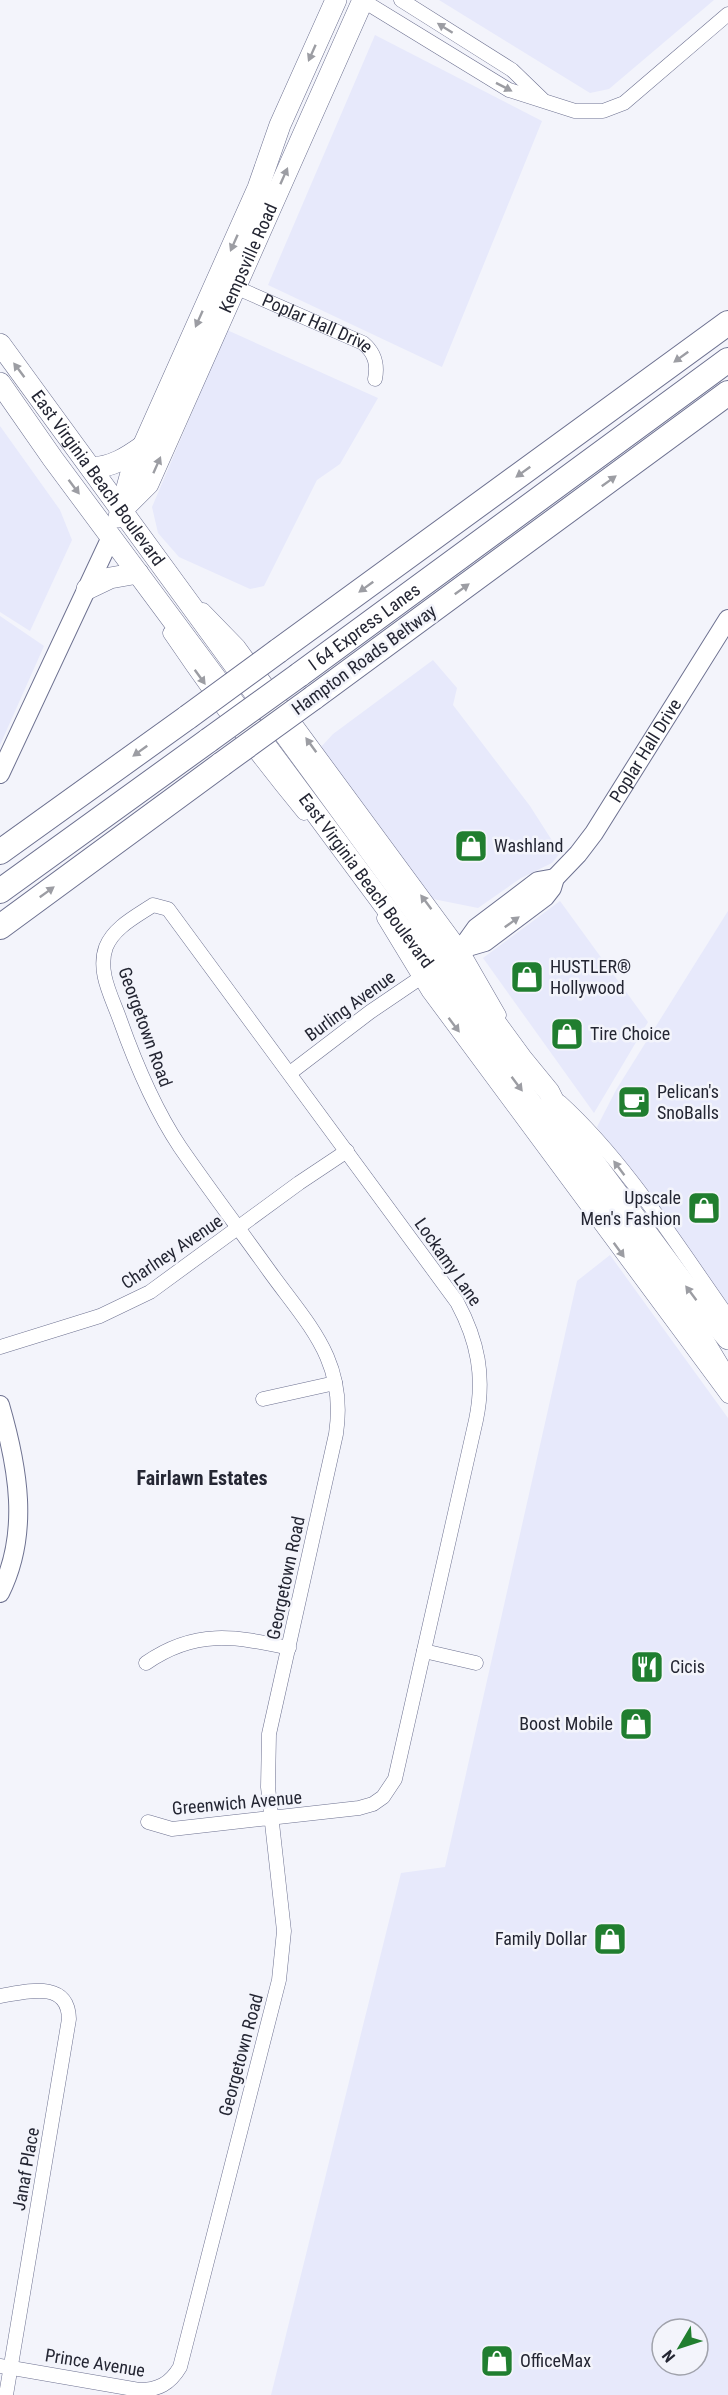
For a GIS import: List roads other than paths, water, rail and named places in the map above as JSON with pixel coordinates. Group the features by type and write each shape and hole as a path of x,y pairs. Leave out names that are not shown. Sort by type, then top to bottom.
{"highway":[{"path":"0,852 728,323"},
{"name":"I 64 Express Lanes","path":"0,891 728,360"},
{"name":"Hampton Roads Beltway","path":"0,927 728,393"}],"main road":[{"name":"Kempsville Road","path":"0,774 111,537 122,510 131,473 258,188 280,125 336,0"},
{"name":"Kempsville Road","path":"122,510 148,484 362,0"},
{"name":"East Virginia Beach Boulevard","path":"0,344 173,581 688,1319 728,1382"},
{"name":"East Virginia Beach Boulevard","path":"0,383 111,537 365,878 549,1092 577,1139 703,1310 728,1339"},
{"path":"91,468 114,464 126,459 143,446"},
{"path":"87,589 110,578 138,573"},
{"name":"Poplar Hall Drive","path":"440,964 484,942 545,897 552,888 555,878 579,854 594,833 728,619"},
{"path":"688,1319 710,1335 728,1360"},
{"path":"0,1405 14,1459 19,1498 15,1548 0,1593"}],"street":[{"path":"362,0 509,90 542,99 571,111 586,112 613,108 624,103 728,14"},
{"path":"401,0 512,70 542,99"},
{"path":"470,66 480,50"},
{"name":"Poplar Hall Drive","path":"235,287 363,344 374,356 377,370 375,379"},
{"path":"0,398 20,412"},
{"name":"Lockamy Lane","path":"126,924 153,905 168,909 457,1302 467,1321 479,1358 481,1379 477,1420 395,1779 383,1797 365,1807 330,1812"},
{"name":"Georgetown Road","path":"126,924 113,935 107,944 103,958 103,971 140,1075 179,1146 311,1325 330,1362 338,1399 336,1434 269,1734 267,1779 283,1912 283,1956 279,1980 197,2301"},
{"path":"440,964 634,1271 728,1396"},
{"name":"Burling Avenue","path":"290,1073 440,964"},
{"path":"549,1092 599,1141 728,1317"},
{"name":"Charlney Avenue","path":"0,1347 100,1316 127,1305 150,1292 299,1183 347,1151"},
{"path":"263,1399 335,1383"},
{"path":"146,1663 169,1649 205,1638 243,1638 289,1648"},
{"path":"424,1651 476,1663"},
{"name":"Greenwich Avenue","path":"148,1822 172,1829 330,1812"},
{"name":"Janaf Place","path":"0,1995 41,1990 56,1994 66,2004 69,2019 5,2367 6,2395"},
{"name":"Prince Avenue","path":"5,2367 139,2390 159,2388 175,2376 180,2367 197,2301"}],"place":[{"name":"Washland","path":"471,846"},
{"name":"HUSTLER® Hollywood","path":"527,977"},
{"name":"Tire Choice","path":"567,1034"},
{"name":"Pelican's SnoBalls","path":"634,1102"},
{"name":"Upscale Men's Fashion","path":"704,1208"},
{"name":"Cicis","path":"647,1667"},
{"name":"Boost Mobile","path":"636,1724"},
{"name":"Family Dollar","path":"610,1939"},
{"name":"OfficeMax","path":"497,2361"}],"district":[{"name":"Fairlawn Estates","path":"202,1478"}]}
